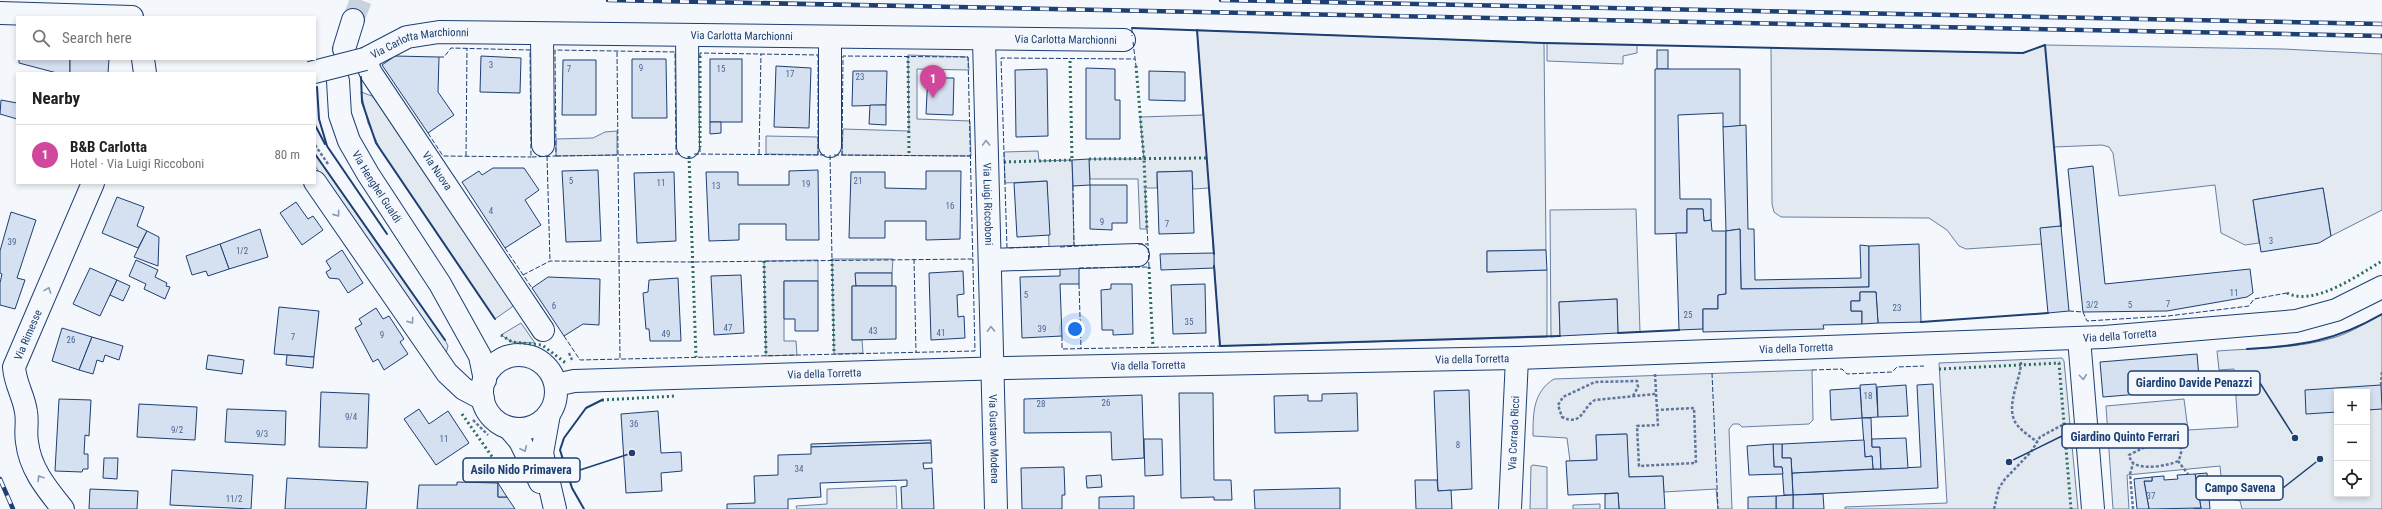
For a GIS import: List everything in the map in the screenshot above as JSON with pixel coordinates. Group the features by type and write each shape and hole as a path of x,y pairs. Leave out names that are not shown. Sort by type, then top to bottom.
{"street":[{"path":"0,13 99,16"},
{"path":"344,49 353,20"},
{"name":"Via Carlotta Marchionni","path":"365,58 407,37 429,32 1124,40"},
{"path":"542,34 543,144"},
{"path":"687,36 688,147"},
{"path":"830,37 830,146"},
{"name":"Via Luigi Riccoboni","path":"984,39 992,368"},
{"path":"314,72 365,58"},
{"name":"Via Nuova","path":"365,58 371,73 543,330"},
{"path":"143,60 144,72"},
{"name":"Via Henghel Gualdi","path":"338,80 340,115 357,157 440,284 480,356 484,389"},
{"path":"316,183 447,373 464,389 484,389"},
{"name":"Via Rimesse","path":"63,509 45,486 32,462 26,441 26,410 16,383 14,367 93,184"},
{"path":"990,260 1138,255"},
{"name":"Via Henghel Gualdi","path":"440,284 490,343 516,356"},
{"name":"Via della Torretta","path":"556,385 574,381 992,368 1517,358 2079,338 2185,332 2296,321 2336,310 2382,287"},
{"path":"2079,338 2093,509"},
{"path":"516,356 530,357 539,362 550,372 556,385 554,405 549,414 542,453 555,509 520,441 508,428 489,414 484,389 494,366 501,360 516,356"},
{"name":"Via Corrado Ricci","path":"1510,509 1517,358"},
{"name":"Via Gustavo Modena","path":"992,368 996,509"},
{"path":"508,428 525,429 534,426 549,414"}],"path":[{"path":"2022,355 2020,376 2014,395 2014,417 2017,425 2037,442"},
{"path":"1655,370 1656,394 1657,410 1658,425 1636,426 1639,466 1696,463 1694,408 1657,410"},
{"path":"2381,385 2382,371"},
{"path":"1633,396 1638,387 1637,381 1595,382 1563,397 1558,405 1562,417 1568,420 1582,416 1588,405 1595,400 1656,394"},
{"path":"1994,509 2002,484 2031,452 2037,442 2048,431 2070,422"},
{"path":"2166,437 2176,440 2181,446 2182,453 2178,461 2163,466 2133,464 2129,458 2132,451 2166,437"},
{"path":"2178,461 2188,474"},
{"path":"2132,509 2130,474 2133,464"}],"shaded area":[{"path":"1197,30 1544,43 1546,250 1487,251 1487,272 1547,270 1547,337 1220,346 1209,188 1193,189 1192,171 1157,172 1157,188 1145,188 1147,229 1140,229 1138,179 1090,179 1089,159 1144,159 1140,117 1203,115"},
{"path":"1547,43 1637,45 1637,53 1623,56 1623,64 1547,61"},
{"path":"2045,45 2283,49 2382,54 2382,210 2331,236 2323,188 2253,200 2259,243 2245,245 2221,233 2215,185 2119,196 2113,153 2109,147 2102,145 2054,147 2061,226 2041,228 2042,244 1966,249 1959,246 1947,230 1929,218 1781,217 1774,212 1772,204 1771,48 2023,53"},
{"path":"908,55 968,57 969,70 917,69 917,119 970,121 971,156 842,155 843,129 909,131"},
{"path":"361,92 372,96 378,104 513,304 512,307 495,319 381,151 368,123"},
{"path":"617,131 617,155 556,156 556,139 593,138 605,132"},
{"path":"766,136 818,137 818,155 766,154"},
{"path":"1038,151 1039,161 1072,160 1074,246 1049,247 1047,181 1005,183 1004,152"},
{"path":"316,155 445,340 448,346 446,353 316,167"},
{"path":"1636,209 1640,332 1618,333 1617,299 1559,302 1560,336 1551,337 1550,210"},
{"path":"832,259 893,259 892,273 856,273 856,286 852,286 852,340 862,340 863,353 834,354"},
{"path":"818,260 818,281 784,281 784,341 796,341 797,355 766,356 764,261"},
{"path":"2382,314 2382,509 2242,509 2240,501 2223,497 2220,466 2127,475 2129,509 2113,509 2106,406 2184,399 2188,430 2238,427 2234,369 2219,370 2217,351 2307,344 2336,337 2359,327"},
{"path":"521,323 535,343 512,342 501,335"},
{"path":"2062,358 2064,361 2078,509 1845,509 1845,507 1947,503 1939,363"},
{"path":"1812,370 1813,420 1809,424 1742,427 1739,424 1733,424 1729,429 1732,509 1718,509 1716,489 1664,492 1663,476 1629,477 1626,434 1596,435 1597,460 1570,461 1567,438 1533,436 1534,411 1538,397 1547,384 1554,379"},
{"path":"1531,466 1547,467 1547,509 1530,509"},
{"path":"896,486 897,509 797,509 796,506 827,504 827,489"},
{"path":"1600,504 1600,509 1573,509 1573,505"}],"building":[{"path":"1657,50 1668,50 1668,69 1657,69"},
{"path":"395,56 439,57 438,92 454,115 428,133 382,65"},
{"path":"481,56 521,58 520,93 480,92"},
{"path":"632,59 666,59 667,118 632,118"},
{"path":"710,59 742,59 742,122 710,122"},
{"path":"19,60 70,60 70,72 53,72 19,63"},
{"path":"70,60 109,60 108,72 70,72"},
{"path":"563,60 596,60 596,115 562,115"},
{"path":"776,66 811,68 809,128 774,127"},
{"path":"1086,68 1115,69 1115,100 1120,100 1120,139 1086,139"},
{"path":"1047,69 1048,136 1016,137 1015,70"},
{"path":"1655,69 1740,69 1740,126 1723,127 1723,113 1678,115 1680,199 1711,199 1711,220 1704,221 1703,209 1687,209 1687,233 1655,234"},
{"path":"853,71 887,71 886,105 852,106"},
{"path":"1149,71 1185,72 1185,101 1149,100"},
{"path":"928,73 940,73 940,78 954,78 953,115 926,114"},
{"path":"1,100 16,103 16,119 0,114"},
{"path":"870,105 886,105 886,125 869,124"},
{"path":"710,122 721,122 721,133 710,134"},
{"path":"1746,125 1748,229 1754,229 1755,280 1861,278 1860,245 1869,246 1869,287 1741,289 1740,229 1726,231 1723,127"},
{"path":"1089,159 1090,185 1073,186 1072,160"},
{"path":"2093,166 2105,284 2250,269 2253,293 2247,297 2167,311 2083,312 2068,169"},
{"path":"493,168 524,168 539,190 525,200 541,225 505,248 462,182 479,171 482,175"},
{"path":"598,170 601,241 566,242 562,171"},
{"path":"818,170 819,240 786,240 786,224 739,224 739,240 709,241 706,172 738,172 738,185 789,185 789,171"},
{"path":"926,171 961,171 960,239 926,240 926,221 885,221 885,238 849,238 851,172 885,172 885,188 926,189"},
{"path":"1192,171 1194,233 1159,234 1157,172"},
{"path":"674,172 676,241 637,243 634,173"},
{"path":"1047,181 1050,235 1017,237 1014,183"},
{"path":"1090,185 1127,185 1127,223 1112,223 1112,230 1090,229"},
{"path":"2323,188 2331,236 2319,243 2261,252 2253,200"},
{"path":"117,197 144,207 137,226 147,231 138,248 102,233"},
{"path":"296,202 308,219 313,216 323,230 302,245 280,213"},
{"path":"1687,209 1703,209 1704,221 1711,220 1712,231 1726,231 1726,294 1718,295 1718,309 1703,309 1703,329 1679,330 1676,233 1687,233"},
{"path":"11,212 36,220 17,278 25,280 15,309 0,305 0,283 2,274 0,273 0,251"},
{"path":"2061,226 2069,311 2048,313 2040,228"},
{"path":"260,229 268,257 229,269 220,244"},
{"path":"1740,229 1741,289 1869,287 1869,246 1919,244 1921,322 1878,323 1876,292 1860,292 1860,301 1851,301 1851,311 1862,311 1862,324 1823,325 1824,329 1703,332 1703,309 1718,309 1718,295 1726,294 1726,231"},
{"path":"147,231 159,237 158,266 134,257"},
{"path":"220,244 229,269 208,276 206,271 192,275 186,256"},
{"path":"342,250 363,283 348,293 339,279 329,278 326,272 331,269 326,261"},
{"path":"1546,250 1547,270 1487,272 1487,251"},
{"path":"1214,253 1214,268 1161,270 1160,254"},
{"path":"136,260 158,270 155,277 167,283 166,286 170,287 165,299 144,289 146,284 129,276"},
{"path":"90,268 117,280 100,316 73,304"},
{"path":"1079,268 1079,284 1060,284 1062,336 1022,338 1020,277 1060,276 1060,269"},
{"path":"963,271 964,294 957,295 958,317 964,316 965,338 931,340 929,273"},
{"path":"855,273 892,273 892,286 856,286"},
{"path":"741,275 744,333 714,335 711,276"},
{"path":"548,277 600,279 599,325 583,324 564,336 532,288"},
{"path":"678,278 681,341 650,341 649,329 646,329 643,293 648,292 649,280"},
{"path":"117,280 130,286 123,301 110,295"},
{"path":"784,281 818,281 818,331 795,331 795,319 784,319"},
{"path":"1111,284 1132,284 1133,334 1113,335 1113,330 1102,330 1101,290 1111,289"},
{"path":"1205,284 1206,333 1173,334 1171,285"},
{"path":"852,286 896,286 896,339 852,340"},
{"path":"1860,292 1876,292 1878,323 1862,324 1862,311 1851,311 1851,301 1860,301"},
{"path":"1617,299 1618,333 1560,336 1559,302"},
{"path":"279,307 319,311 314,357 274,354"},
{"path":"376,308 383,319 389,316 404,339 400,342 408,354 384,370 378,359 373,362 355,328 362,324 359,319"},
{"path":"62,328 92,337 79,370 52,361"},
{"path":"92,337 123,346 119,360 105,355 103,362 97,360 93,374 79,370"},
{"path":"2197,354 2200,389 2103,397 2100,362"},
{"path":"208,355 244,360 242,374 206,369"},
{"path":"287,355 314,357 313,368 286,365"},
{"path":"1876,384 1878,417 1862,418 1860,385"},
{"path":"1933,384 1938,488 1793,495 1792,473 1921,467 1917,385"},
{"path":"1906,385 1908,416 1878,417 1877,387"},
{"path":"2381,385 2382,409 2370,410 2370,389 2334,389 2334,412 2306,414 2305,390"},
{"path":"1860,388 1862,418 1831,420 1830,390"},
{"path":"1469,390 1472,489 1438,491 1434,391"},
{"path":"321,392 369,394 367,448 319,447"},
{"path":"1179,393 1213,393 1214,480 1231,480 1232,500 1214,500 1214,497 1181,498"},
{"path":"1357,393 1358,431 1275,433 1274,396 1308,395 1308,401 1322,401 1322,394"},
{"path":"1142,395 1144,458 1112,460 1111,432 1024,433 1024,399"},
{"path":"59,399 91,400 89,436 85,435 84,454 88,454 88,469 83,469 82,472 55,471"},
{"path":"139,404 197,407 195,440 137,437"},
{"path":"227,409 286,411 285,445 225,442"},
{"path":"419,409 429,424 448,411 469,443 436,465 404,419"},
{"path":"658,411 661,453 681,452 682,471 661,473 662,491 626,493 621,414"},
{"path":"1862,418 1871,418 1872,447 1880,447 1881,469 1873,469 1872,456 1865,457"},
{"path":"1627,434 1629,477 1663,476 1665,509 1619,509 1618,493 1568,495 1566,461 1597,460 1596,435"},
{"path":"1906,438 1908,468 1881,469 1880,447 1872,447 1872,439"},
{"path":"1144,439 1162,439 1163,475 1145,476"},
{"path":"931,440 931,443 811,447 811,444"},
{"path":"1864,440 1865,457 1872,456 1873,469 1792,473 1791,458 1782,458 1782,444"},
{"path":"931,443 932,463 923,463 924,469 932,468 934,509 902,509 901,487 907,486 907,480 820,483 821,497 788,499 788,509 727,509 727,504 755,503 754,476 778,475 778,455 811,454 811,447"},
{"path":"1773,444 1782,444 1782,458 1791,458 1793,495 1784,495 1782,467 1774,467"},
{"path":"1773,444 1774,467 1782,467 1783,474 1749,475 1747,446"},
{"path":"104,458 118,458 117,479 103,478"},
{"path":"1064,467 1065,495 1062,495 1062,509 1022,509 1021,468"},
{"path":"172,470 253,475 251,509 170,505"},
{"path":"2207,473 2210,509 2193,509 2201,508 2195,474"},
{"path":"2195,474 2201,508 2149,509 2144,481 2152,481 2152,477 2164,476 2164,480 2178,479 2177,475"},
{"path":"1101,475 1102,487 1087,488 1086,476"},
{"path":"2152,477 2152,481 2144,481 2149,509 2137,509 2134,479"},
{"path":"287,478 368,482 366,509 285,509"},
{"path":"1415,480 1437,480 1438,491 1451,490 1452,509 1416,509"},
{"path":"457,482 498,483 498,497 507,497 515,509 417,509 419,485 457,485"},
{"path":"498,483 507,497 498,497"},
{"path":"1340,488 1340,509 1255,509 1254,490"},
{"path":"90,489 138,491 137,509 89,509"},
{"path":"1618,493 1619,509 1605,509 1605,494"},
{"path":"1823,494 1824,509 1793,509 1793,495"},
{"path":"1793,495 1793,509 1776,509 1776,496"},
{"path":"1134,496 1134,509 1099,509 1099,497"},
{"path":"1776,496 1776,509 1748,509 1748,497"}],"tunnel":[{"path":"353,20 361,0"}],"railway":[{"path":"608,0 2382,36"},
{"path":"1221,0 2382,24"},
{"path":"0,479 13,509"}],"hedge":[{"path":"700,56 700,147"},
{"path":"908,56 909,155"},
{"path":"1004,162 1072,160 1070,59"},
{"path":"1136,66 1144,159 1147,229"},
{"path":"689,156 696,357"},
{"path":"1089,159 1207,158"},
{"path":"832,259 834,354"},
{"path":"764,261 766,356"},
{"path":"2287,293 2298,296 2310,296 2323,293 2349,281 2382,261"},
{"path":"1149,267 1153,348"},
{"path":"501,335 512,342 542,345 567,364"},
{"path":"1939,369 2059,363 2071,509"},
{"path":"602,400 676,396"},
{"path":"462,414 505,475"}],"fence":[{"path":"1132,28 1132,36"},
{"path":"1133,42 1136,66"},
{"path":"439,57 444,57 451,48 530,50 531,157 556,156 555,50 675,52 676,154"},
{"path":"466,156 467,48"},
{"path":"617,52 620,359"},
{"path":"700,56 700,53 818,55 818,155"},
{"path":"759,154 761,54"},
{"path":"564,336 580,360 975,351 968,57 843,56 842,155"},
{"path":"1042,247 1007,248 1001,58 1135,59"},
{"path":"428,133 443,156 531,157"},
{"path":"700,147 700,154"},
{"path":"556,156 682,154"},
{"path":"694,154 826,155"},
{"path":"830,155 832,259"},
{"path":"834,155 971,156"},
{"path":"547,156 550,261"},
{"path":"1073,186 1074,246"},
{"path":"1147,229 1148,244"},
{"path":"1079,268 1149,267 1148,244 1136,244"},
{"path":"1060,247 1098,245"},
{"path":"505,248 532,288"},
{"path":"914,259 916,352"},
{"path":"523,275 550,261 692,262 974,259"},
{"path":"1079,284 1081,349"},
{"path":"2069,311 2083,312 2087,321 2168,316 2249,306 2254,299 2287,293"},
{"path":"1062,336 1062,349 1220,346"},
{"path":"1812,370 1842,369 1847,374 1892,372 1897,367 1924,366"},
{"path":"1712,373 1718,509"}],"wall":[{"path":"1132,28 1544,43 2023,53 2045,45 2061,226"},
{"path":"1197,30 1214,254"},
{"path":"361,77 362,102 376,143 495,319"},
{"path":"317,87 319,119 327,146 387,234"},
{"path":"316,127 325,144"},
{"path":"316,155 445,340"},
{"path":"1214,266 1220,346 1560,336"},
{"path":"1921,322 2048,313"},
{"path":"2247,349 2301,344 2333,336 2365,323 2382,314"},
{"path":"1618,333 1679,330"},
{"path":"584,509 572,488 560,450 564,438 586,408 602,400"}],"place":[{"name":"B&B Carlotta","path":"933,98"},
{"name":"Giardino Davide Penazzi","path":"2295,438"},
{"name":"Asilo Nido Primavera","path":"632,453"},
{"name":"Campo Savena","path":"2320,459"},
{"name":"Giardino Quinto Ferrari","path":"2009,462"}]}
